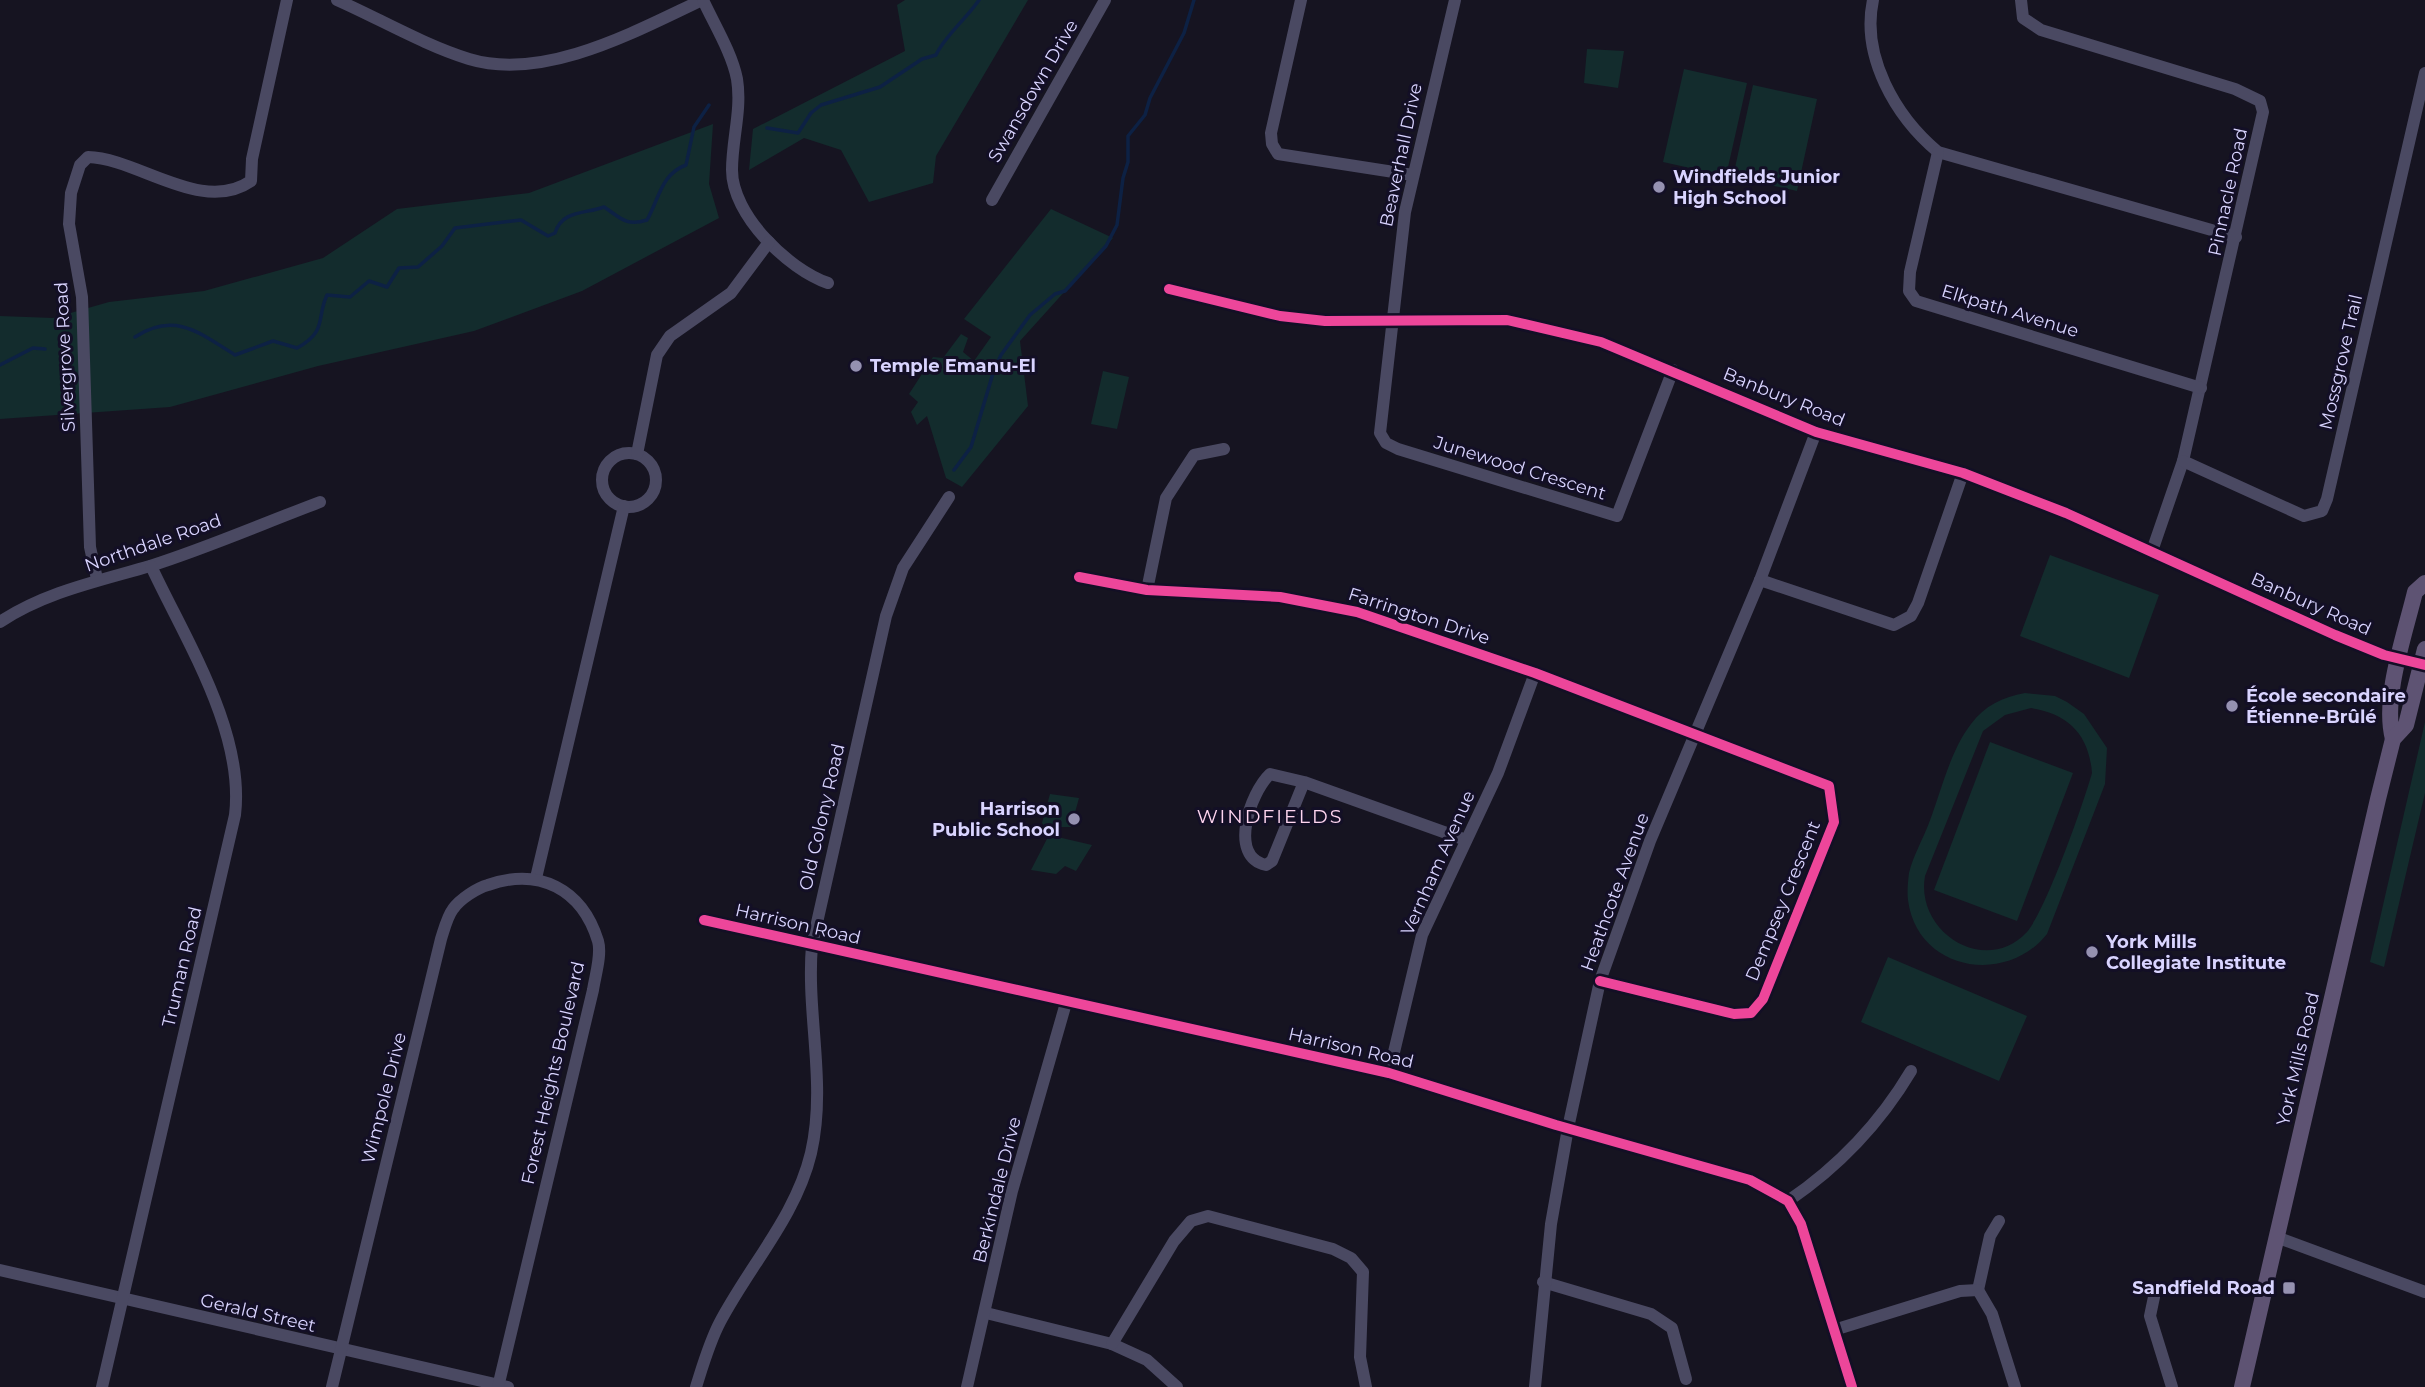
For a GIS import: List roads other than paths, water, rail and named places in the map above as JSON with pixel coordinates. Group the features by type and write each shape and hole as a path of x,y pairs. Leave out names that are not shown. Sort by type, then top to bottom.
{"main road":[{"name":"York Mills Road","path":"2242,1387 2393,739 2388,719 2399,660 2415,592 2425,583"},
{"name":"York Mills Road","path":"2393,739 2406,724 2424,660"}],"street":[{"name":"Silvergrove Road","path":"97,579 90,547 82,297 69,224 71,193 80,165 88,157 102,157 176,185 208,190 240,188 251,181 252,159 286,0"},
{"path":"337,0 468,59 517,65 544,63 625,36 703,0 737,77 739,104 732,172 739,204 769,242 799,270 828,283"},
{"name":"Swansdown Drive","path":"992,200 1105,0"},
{"path":"1301,0 1271,133 1272,144 1278,154 1413,175"},
{"name":"Beaverhall Drive","path":"1392,319 1399,250 1413,175 1455,0"},
{"path":"1873,0 1868,21 1873,57 1896,102 1912,126 1938,152 2236,237"},
{"name":"Pinnacle Road","path":"2021,0 2023,18 2041,30 2235,89 2260,101 2263,112 2183,461 2152,551"},
{"name":"Mossgrove Trail","path":"2183,461 2304,516 2322,511 2425,73"},
{"name":"Elkpath Avenue","path":"1938,152 1910,272 1909,291 1916,301 2201,388"},
{"path":"637,454 657,355 670,335 731,293 769,242"},
{"name":"Banbury Road","path":"1169,289 1280,316 1325,321 1507,320 1601,342 1816,432 1963,473 2152,551 2335,635 2399,660 2424,660"},
{"name":"Junewood Crescent","path":"1392,319 1379,421 1380,433 1386,443 1616,516 1673,370"},
{"name":"Heathcote Avenue","path":"1535,1387 1543,1282 1568,1128 1600,981 1650,841 1760,580 1816,432"},
{"path":"1147,590 1166,498 1194,455 1224,449"},
{"path":"637,454 650,463 656,485 648,500 640,505 624,506 608,496 604,488 603,474 614,458 637,454"},
{"path":"1760,580 1894,625 1910,616 1918,603 1963,473"},
{"name":"Old Colony Road","path":"696,1387 710,1343 793,1203 811,1153 819,1086 810,997 811,945 886,616 903,568 949,496"},
{"name":"Northdale Road","path":"0,622 18,610 97,579 150,566 320,502"},
{"path":"536,878 624,506"},
{"name":"Truman Road","path":"102,1387 235,813 236,796 228,732 150,566"},
{"name":"Farrington Drive","path":"1079,577 1147,590 1280,597 1357,612 1535,673 1695,735"},
{"name":"Vernham Avenue","path":"1389,1073 1422,935 1498,773 1535,673"},
{"name":"Dempsey Crescent","path":"1600,981 1734,1014 1751,1013 1763,999 1834,822 1829,786 1695,735"},
{"path":"1304,782 1272,861 1266,865 1255,863 1246,852 1246,830 1260,784 1270,774 1304,782 1466,840"},
{"name":"Wimpole Drive","path":"332,1387 441,939 453,908 480,888 506,878 536,878"},
{"name":"Forest Heights Boulevard","path":"502,1386 593,990 599,944 582,908 561,889 536,878"},
{"name":"Harrison Road","path":"704,920 1389,1073 1750,1180 1788,1201"},
{"name":"Berkindale Drive","path":"967,1387 1012,1191 1066,1003"},
{"path":"1852,1387 1801,1224 1788,1201 1821,1180 1891,1105 1911,1071"},
{"path":"1112,1344 1174,1241 1191,1221 1208,1216 1333,1249 1351,1258 1363,1272 1360,1357 1366,1387"},
{"path":"1999,1221 1990,1236 1978,1290 1992,1314 2015,1387"},
{"path":"2276,1237 2425,1292"},
{"name":"Gerald Street","path":"0,1270 502,1386"},
{"path":"1543,1282 1651,1314 1672,1328 1686,1379"},
{"path":"1834,1330 1960,1291 1978,1290"},
{"path":"2154,1297 2150,1316 2172,1387"},
{"path":"986,1313 1112,1344 1147,1360 1177,1387"}],"waterway":[{"path":"767,128 798,133 811,113 821,105 880,87 922,59 936,55 944,41 979,0"},
{"path":"954,470 971,447 1001,355 1030,315 1055,294 1065,291 1106,246 1117,225 1123,178 1128,162 1128,136 1145,115 1150,98 1184,33 1194,0"},
{"path":"135,337 149,329 175,325 199,333 235,355 273,341 297,348 307,342 317,330 327,295 350,297 369,281 387,287 399,268 418,267 442,246 455,228 521,220 548,236 555,233 563,220 604,207 628,222 647,220 666,181 671,174 686,165 694,127 709,105"},
{"path":"0,365 33,348 45,349"}],"place":[{"name":"Windfields Junior High School","path":"1659,187"},
{"name":"Temple Emanu-El","path":"856,366"},
{"name":"École secondaire Étienne-Brûlé","path":"2232,706"},
{"name":"Harrison Public School","path":"1074,819"},
{"name":"York Mills Collegiate Institute","path":"2092,952"},
{"name":"Sandfield Road","path":"2289,1288"}],"district":[{"name":"WINDFIELDS","path":"1270,816"}]}
